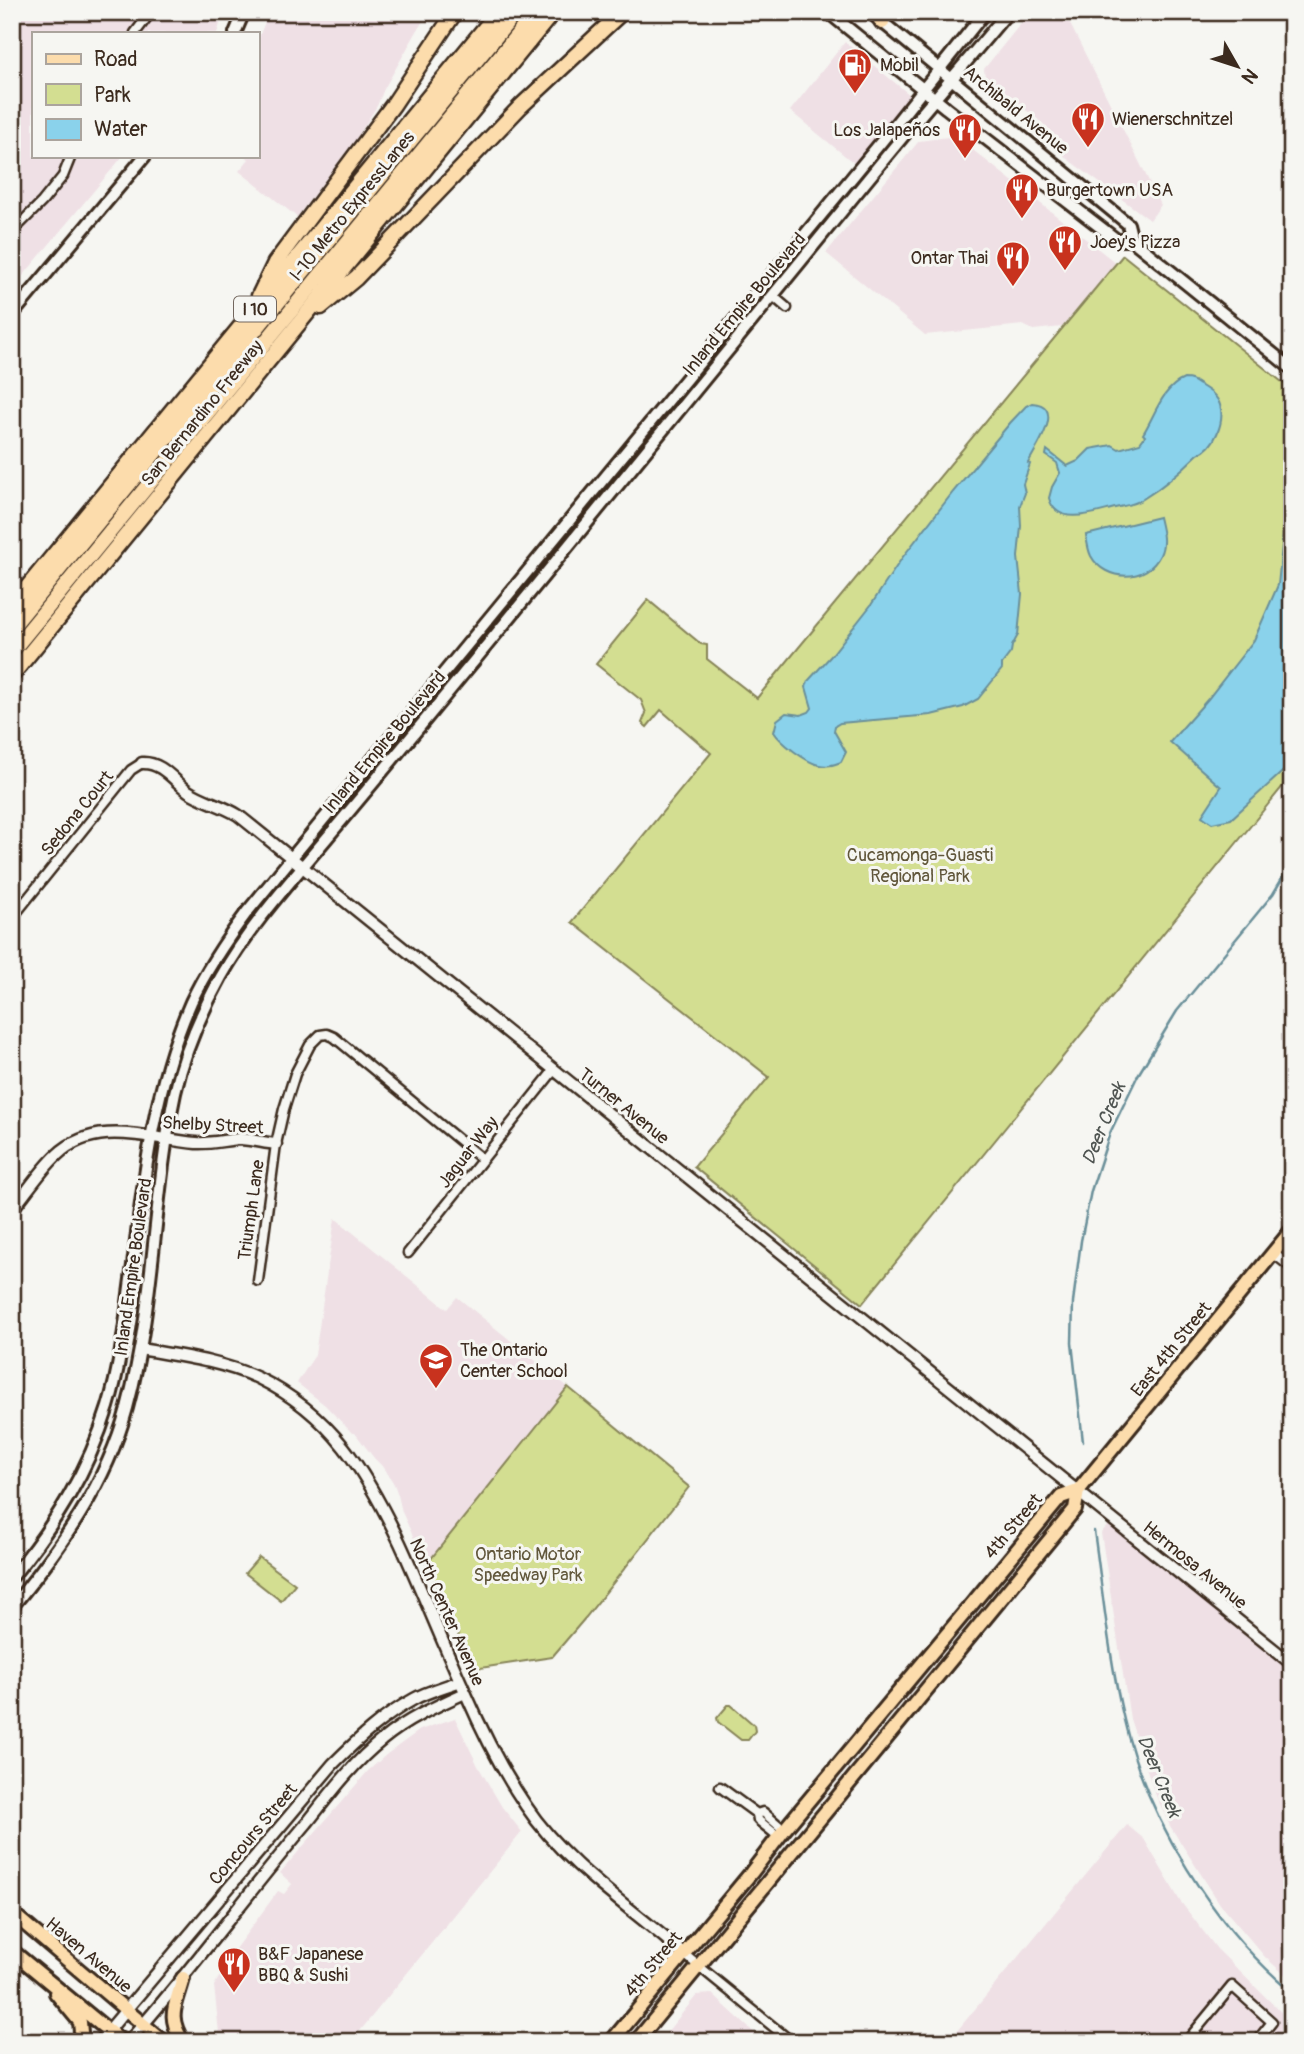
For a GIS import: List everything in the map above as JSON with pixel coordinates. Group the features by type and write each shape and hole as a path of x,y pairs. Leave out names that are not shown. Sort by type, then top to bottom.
{"highway":[{"path":"251,315 275,263 393,105 454,12"},
{"name":"San Bernardino Freeway","path":"12,606 498,12"},
{"name":"I-10 Metro ExpressLanes","path":"12,627 516,12"},
{"name":"I-10 Metro ExpressLanes","path":"12,651 536,12"},
{"name":"San Bernardino Freeway","path":"12,675 554,12"},
{"path":"296,328 356,278 505,122 621,12"}],"main road":[{"path":"235,32 244,12"},
{"name":"Archibald Avenue","path":"828,12 1117,240 1132,240"},
{"name":"Archibald Avenue","path":"870,12 880,17 939,69 1128,224 1132,240 1292,369"},
{"name":"Inland Empire Boulevard","path":"12,1577 52,1525 80,1477 108,1406 122,1346 150,1137 169,1059 208,969 235,928 291,858 985,12"},
{"name":"Inland Empire Boulevard","path":"12,1607 69,1535 96,1488 119,1433 130,1398 140,1349 167,1139 176,1090 190,1045 222,976 257,923 1008,12"},
{"path":"12,315 143,158"},
{"name":"East 4th Street","path":"1078,1491 1292,1230"},
{"path":"122,1346 140,1349"},
{"name":"4th Street","path":"611,2042 1061,1497 1078,1491 1075,1509 636,2042"},
{"name":"Haven Avenue","path":"12,1913 164,2042"},
{"path":"12,1951 122,2042"},
{"path":"183,1978 173,2010 173,2019 183,2042"},
{"path":"48,1981 62,2003 80,2022 82,2042"}],"street":[{"path":"136,32 151,12"},
{"path":"12,232 63,176 70,158"},
{"path":"773,296 787,308"},
{"name":"Turner Avenue","path":"142,763 158,766 191,793 225,807 303,867 1078,1491"},
{"name":"Sedona Court","path":"12,918 131,770 142,763"},
{"name":"Triumph Lane","path":"258,1281 276,1144 284,1109 295,1074 310,1045 320,1035 334,1037 482,1159"},
{"name":"Jaguar Way","path":"408,1253 554,1070"},
{"name":"Shelby Street","path":"12,1210 57,1154 88,1138 122,1133 198,1143 239,1139 276,1144"},
{"path":"1273,1252 1292,1268"},
{"name":"North Center Avenue","path":"140,1349 222,1365 257,1378 292,1398 321,1422 363,1472 379,1499 465,1693 504,1771 527,1807 574,1861 684,1954"},
{"name":"Hermosa Avenue","path":"1078,1491 1292,1664"},
{"name":"Concours Street","path":"99,2042 326,1773 358,1740 388,1715 416,1698 460,1681"},
{"name":"Concours Street","path":"128,2042 360,1759 404,1724 465,1693"},
{"path":"720,1787 757,1814 763,1812 782,1833"},
{"path":"684,1954 790,2041"},
{"path":"1186,2042 1232,1986 1272,2022 1256,2042"}],"shaded area":[{"path":"12,12 224,12 217,32 32,32 32,158 121,158 12,289"},
{"path":"269,12 428,12 356,139 297,217 239,171 248,158 259,158 259,37"},
{"path":"1030,12 1064,12 1161,205 1150,220 1066,158 1048,128 985,77 984,69"},
{"path":"845,42 910,95 855,164 790,111"},
{"path":"955,136 1116,263 1062,327 1033,330 1023,325 925,335 826,253 919,141"},
{"name":"The Ontario Center School","path":"335,1218 447,1309 457,1297 568,1387 426,1565 402,1512 394,1484 385,1469 355,1433 297,1383 315,1355"},
{"path":"1109,1524 1292,1672 1292,1981 1265,1957 1220,1904 1170,1826 1154,1791 1130,1719 1101,1533"},
{"path":"455,1718 502,1807 522,1832 351,2042 220,2042 214,1986 235,1949 278,1891 284,1894 292,1884 280,1873 368,1771 387,1754 420,1730"},
{"path":"1127,1825 1144,1839 1180,1901 1217,1949 1292,2023 1292,2042 958,2042 952,2037"},
{"path":"712,1994 762,2042 659,2042 697,1995"}],"green space":[{"name":"Cucamonga-Guasti Regional Park","path":"1123,255 1292,390 1292,775 862,1304 694,1167 769,1077 572,922 711,753 661,710 647,727 642,723 646,713 641,700 596,664 648,600 701,644 707,645 707,659 757,698"},
{"name":"Ontario Motor Speedway Park","path":"568,1387 689,1487 552,1657 474,1669 426,1565"},
{"path":"259,1557 295,1584 281,1601 245,1573"},
{"path":"728,1705 754,1725 755,1731 748,1740 741,1740 718,1722 717,1718"}],"water":[{"path":"1184,379 1193,380 1209,391 1220,405 1220,426 1214,440 1204,451 1150,495 1136,503 1076,516 1059,512 1053,507 1049,498 1060,473 1057,463 1046,455 1047,450 1067,466 1078,461 1090,449 1112,445 1119,449 1140,443 1165,395"},
{"path":"1032,403 1047,411 1048,419 1042,438 1028,463 1030,464 1023,484 1025,493 1020,506 1018,557 1022,594 1018,635 1002,664 1002,669 978,699 963,707 931,715 840,723 835,726 834,731 846,752 841,762 822,766 801,756 774,732 777,720 786,713 801,715 809,712 812,708 806,687 808,681 871,605 902,558 953,492 1010,423"},
{"path":"1292,489 1292,763 1231,819 1212,823 1202,816 1221,787 1170,742 1254,640 1278,585 1286,507"},
{"path":"1159,517 1163,546 1154,564 1146,571 1126,576 1106,571 1097,565 1088,549 1086,535"}],"waterway":[{"name":"Deer Creek","path":"1083,1442 1072,1343 1073,1302 1091,1191 1110,1133 1138,1075 1177,1011 1273,894 1292,862"},
{"name":"Deer Creek","path":"1094,1531 1119,1697 1135,1757 1149,1795 1166,1832 1210,1903 1236,1936 1292,1992"}],"place":[{"name":"Mobil","path":"855,95"},
{"name":"Wienerschnitzel","path":"1088,149"},
{"name":"Los Jalapeños","path":"965,160"},
{"name":"Burgertown USA","path":"1022,220"},
{"name":"Joey's Pizza","path":"1065,272"},
{"name":"Ontar Thai","path":"1013,288"},
{"name":"The Ontario Center School","path":"436,1390"},
{"name":"B&F Japanese BBQ & Sushi","path":"234,1994"}]}
